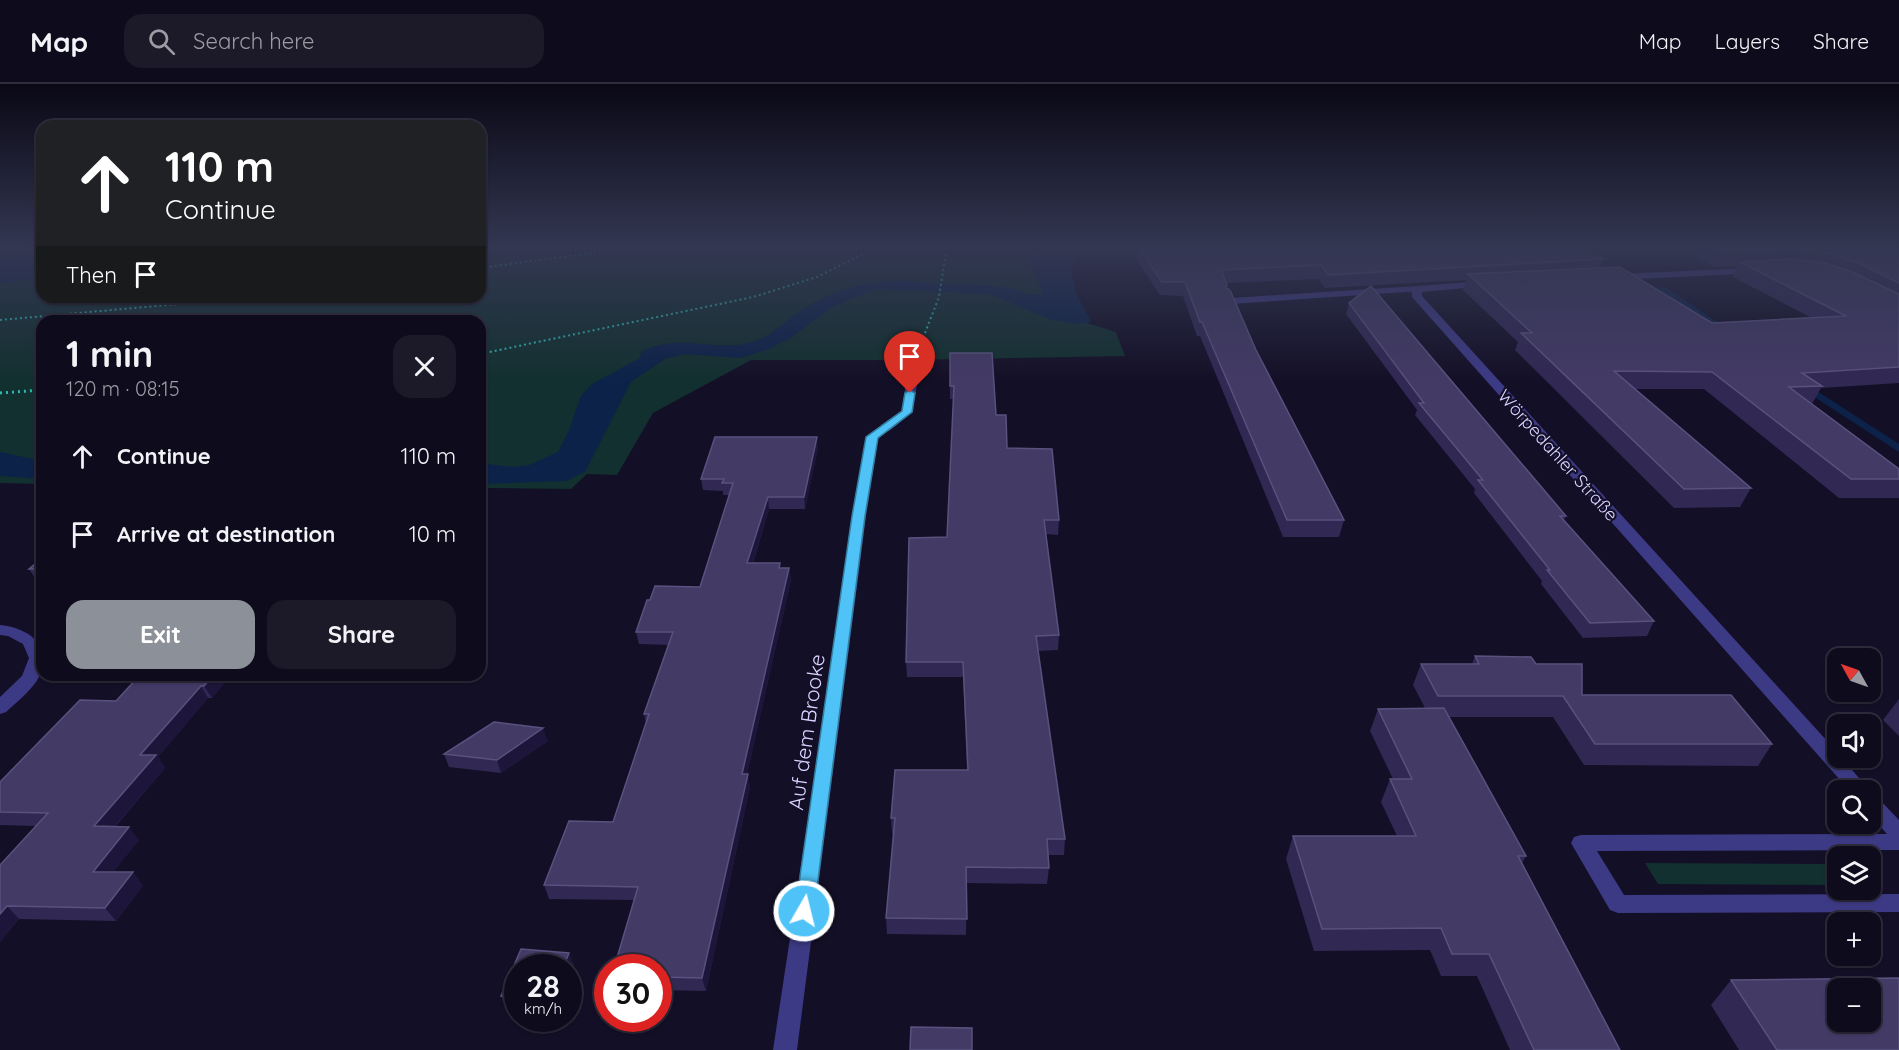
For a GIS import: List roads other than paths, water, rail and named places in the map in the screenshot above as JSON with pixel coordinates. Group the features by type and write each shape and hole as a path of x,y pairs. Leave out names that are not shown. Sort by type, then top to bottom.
{"street":[{"path":"1231,302 1385,292"},
{"name":"Wörpedahler Straße","path":"1417,292 1418,297 1851,780"},
{"name":"Auf dem Brooke","path":"785,1050 872,437 907,412 916,356"},
{"path":"0,630 10,631 30,641 36,656"},
{"path":"0,708 29,679 36,661"},
{"path":"1881,814 1899,833"},
{"path":"1899,842 1581,843 1618,904 1899,903"}],"water":[{"path":"868,292 831,308 792,337 769,349 740,358 685,354 665,359 631,382 585,472 566,481 486,484 486,464 512,467 529,465 558,452 569,430 581,396 592,384 640,358 641,352 668,343 734,345 748,343 765,337 797,313 836,293"},
{"path":"945,292 1030,294 1076,292 1091,321 1080,324 1052,320 989,294"},
{"path":"0,452 36,460 36,479 0,476"}],"waterway":[{"path":"1668,292 1723,330"},
{"path":"1803,385 1899,449"}]}
